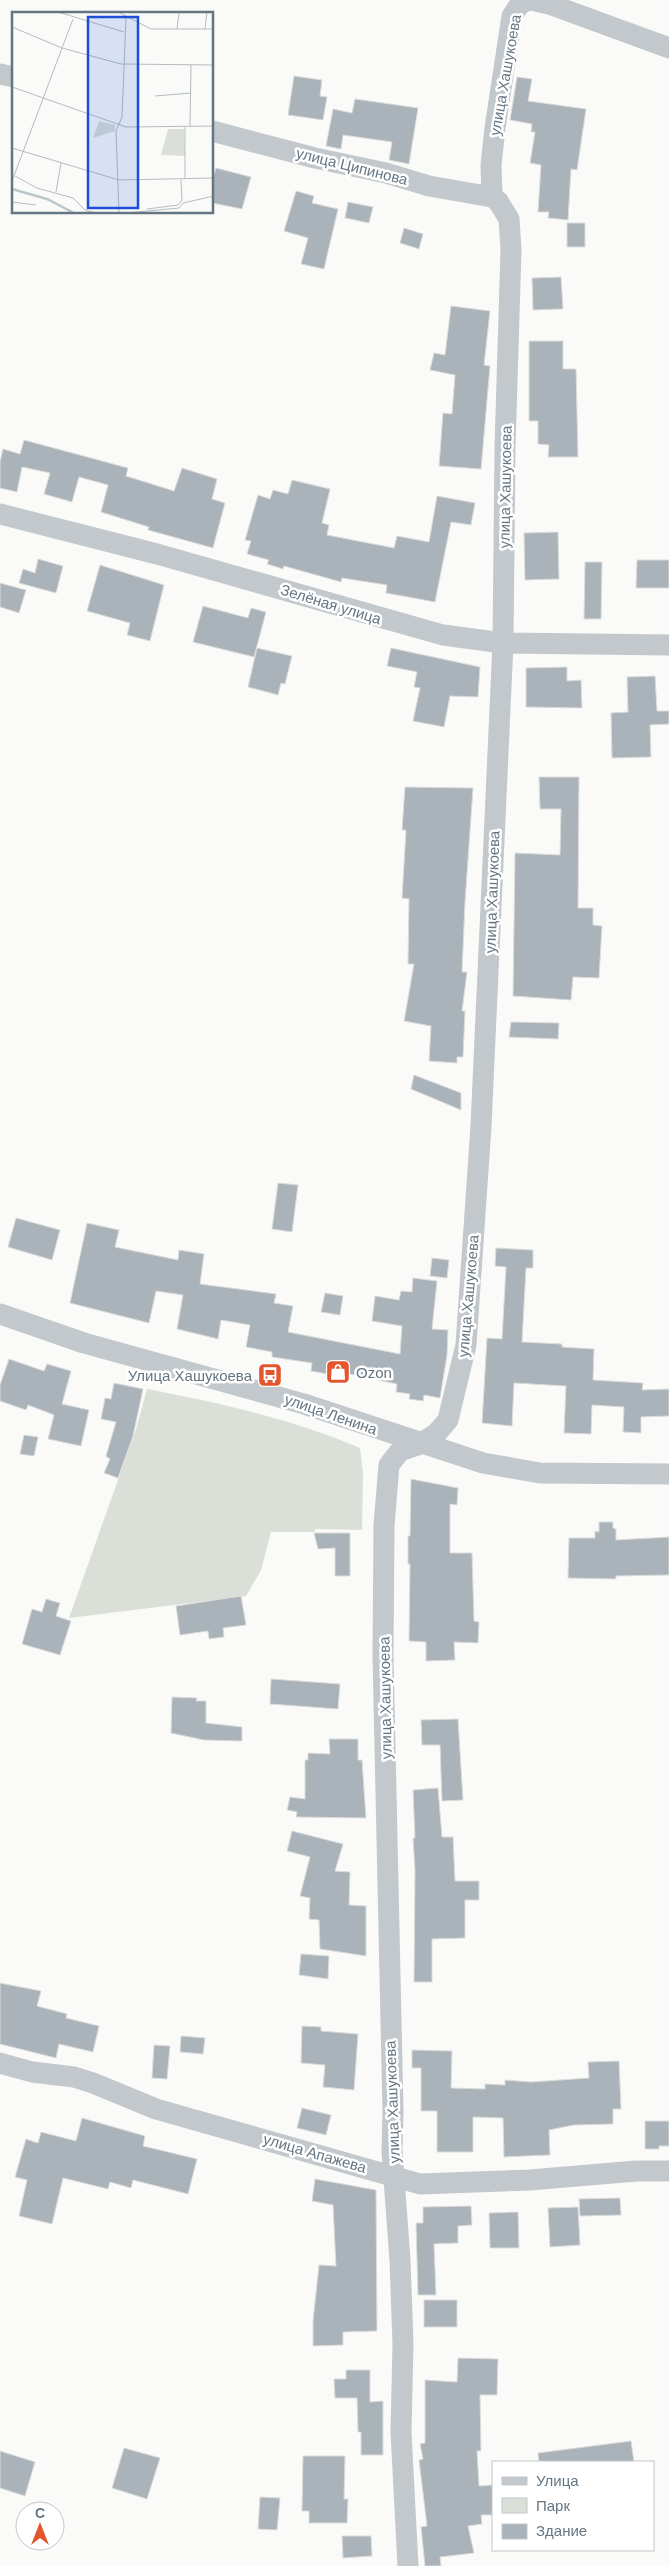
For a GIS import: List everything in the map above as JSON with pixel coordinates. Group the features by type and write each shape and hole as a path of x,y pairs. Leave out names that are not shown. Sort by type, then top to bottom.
{"street":[{"path":"524,1 550,4 669,48"},
{"name":"улица Хашукоева","path":"408,2566 401,2432 403,2344 400,2260 392,2152 393,2112 383,1656 384,1525 389,1465 400,1451 420,1444 436,1434 448,1420 466,1345 481,1126 503,643 505,447 511,250 509,219 498,201 492,197 492,165 512,16 524,1"},
{"name":"улица Ципинова","path":"214,132 315,158 386,173 429,186 492,197"},
{"name":"Зелёная улица","path":"0,514 157,554 404,626 443,635 503,643 669,645"},
{"name":"улица Ленина","path":"0,1314 84,1343 304,1404 420,1444 514,1470 564,1474 669,1474"},
{"name":"улица Апажева","path":"0,2063 32,2072 74,2077 172,2114 420,2184 669,2171"}],"green space":[{"path":"147,1389 202,1400 282,1420 360,1448 363,1473 362,1530 315,1529 314,1532 271,1532 261,1570 246,1596 69,1618 136,1429"}],"building":[{"path":"294,76 322,80 320,96 327,97 323,120 288,115"},
{"path":"517,77 532,79 528,101 586,109 577,170 571,169 568,220 548,218 549,212 538,212 541,165 530,163 535,132 531,132 532,124 510,120"},
{"path":"355,99 418,108 409,164 389,160 392,142 343,135 341,149 326,146 333,109 352,113"},
{"path":"216,168 251,177 242,209 214,203 214,174"},
{"path":"296,191 314,196 312,203 338,209 324,269 301,264 308,238 284,231"},
{"path":"348,202 373,207 369,223 345,218"},
{"path":"567,223 585,223 585,247 567,247"},
{"path":"404,228 423,234 419,249 400,243"},
{"path":"561,277 563,309 533,310 532,278"},
{"path":"451,306 490,311 484,365 490,366 481,469 439,466 443,413 452,414 455,375 430,370 434,353 445,355"},
{"path":"529,341 563,341 563,369 576,369 578,457 548,457 549,445 538,444 538,421 529,421"},
{"path":"24,440 128,468 126,476 174,491 182,468 217,479 212,499 225,503 213,548 148,530 149,527 101,512 108,485 79,477 72,502 44,494 50,473 22,467 17,492 0,488 0,462 3,449 20,454"},
{"path":"292,480 330,489 322,523 329,525 327,535 394,548 397,536 429,542 437,496 475,503 471,525 451,522 435,602 386,593 387,585 342,578 341,582 284,566 283,569 267,564 269,560 247,554 251,541 245,540 258,495 270,499 273,490 288,494"},
{"path":"558,532 559,579 525,580 524,533"},
{"path":"38,559 63,566 56,593 19,583 23,569 35,573"},
{"path":"637,560 669,560 669,588 636,588"},
{"path":"585,562 602,562 601,619 584,619"},
{"path":"100,565 164,585 150,641 127,635 130,623 87,611"},
{"path":"0,583 26,590 19,613 0,607"},
{"path":"203,606 248,618 251,608 266,612 254,657 193,642"},
{"path":"257,648 292,656 285,684 281,683 278,695 248,687"},
{"path":"391,648 480,667 478,697 450,696 444,727 413,721 420,688 414,687 417,672 387,666"},
{"path":"567,667 567,681 581,680 582,708 526,707 526,668"},
{"path":"655,676 657,711 669,711 669,724 650,725 651,757 612,758 611,713 628,712 627,677"},
{"path":"539,777 579,777 578,908 593,908 593,925 602,926 599,978 573,977 571,1000 513,996 515,853 560,855 561,809 540,809"},
{"path":"405,787 473,788 462,972 467,972 462,1011 465,1011 463,1057 457,1057 457,1063 429,1061 431,1026 404,1021 414,964 408,964 409,899 402,898 406,830 402,830"},
{"path":"511,1022 559,1023 558,1039 509,1037"},
{"path":"414,1075 461,1093 461,1110 411,1089"},
{"path":"278,1183 298,1185 292,1232 272,1229"},
{"path":"16,1218 60,1230 52,1260 8,1247"},
{"path":"87,1223 119,1230 115,1247 178,1260 179,1250 204,1254 200,1284 276,1294 274,1303 293,1306 288,1332 400,1354 402,1326 372,1321 375,1296 399,1300 401,1291 412,1292 413,1278 437,1281 432,1329 448,1330 447,1355 440,1398 424,1395 423,1401 409,1399 410,1394 396,1392 397,1384 345,1373 344,1377 311,1371 312,1363 272,1357 272,1352 246,1347 250,1325 221,1320 218,1339 177,1329 183,1295 156,1291 149,1323 70,1303"},
{"path":"496,1248 533,1250 533,1268 526,1268 522,1342 562,1344 562,1347 594,1349 593,1380 643,1383 642,1390 669,1389 669,1416 641,1417 641,1433 623,1432 624,1407 592,1405 591,1434 564,1433 566,1386 514,1383 512,1426 482,1423 487,1338 502,1339 506,1267 495,1266"},
{"path":"432,1258 449,1260 447,1278 430,1276"},
{"path":"325,1293 343,1296 340,1315 321,1312"},
{"path":"9,1359 44,1371 47,1364 71,1371 62,1404 89,1410 81,1446 48,1439 54,1415 28,1405 26,1410 0,1401 0,1385"},
{"path":"114,1383 143,1389 133,1436 118,1478 104,1473 110,1459 106,1456 116,1422 101,1419 105,1398 111,1399"},
{"path":"24,1435 38,1437 34,1456 20,1454"},
{"path":"411,1479 458,1488 457,1505 450,1504 450,1553 472,1553 474,1621 479,1622 478,1643 454,1642 455,1660 426,1661 426,1642 409,1641 410,1564 408,1564 408,1536 410,1536"},
{"path":"599,1522 613,1522 613,1528 616,1529 616,1540 669,1537 669,1575 616,1576 616,1579 568,1578 569,1538 595,1538 595,1531 599,1532"},
{"path":"314,1533 350,1533 350,1576 335,1576 335,1548 318,1549"},
{"path":"241,1596 246,1625 223,1628 224,1637 209,1639 208,1631 180,1635 176,1606"},
{"path":"46,1599 60,1603 56,1616 71,1621 60,1655 22,1644 32,1609 42,1612"},
{"path":"271,1679 340,1684 338,1709 270,1704"},
{"path":"172,1697 197,1698 196,1701 206,1701 206,1723 242,1727 242,1741 204,1740 171,1733"},
{"path":"458,1719 463,1800 442,1801 440,1745 422,1745 421,1720"},
{"path":"329,1739 358,1739 358,1760 362,1760 366,1818 296,1817 297,1812 287,1810 290,1797 305,1799 305,1760 308,1760 308,1753 330,1754"},
{"path":"438,1788 442,1837 453,1837 455,1881 479,1881 479,1900 465,1900 465,1938 432,1939 432,1982 414,1982 415,1871 413,1838 415,1838 413,1790"},
{"path":"292,1831 343,1844 335,1871 350,1872 349,1905 366,1906 366,1956 320,1949 319,1920 309,1919 310,1898 300,1896 310,1857 287,1851"},
{"path":"301,1954 329,1956 328,1979 299,1975"},
{"path":"0,1983 41,1991 37,2006 67,2014 66,2018 99,2026 93,2052 59,2044 56,2058 0,2044"},
{"path":"302,2026 321,2027 321,2031 358,2034 354,2090 323,2087 325,2065 301,2063"},
{"path":"181,2036 205,2038 203,2054 180,2052"},
{"path":"154,2045 170,2046 167,2079 152,2078"},
{"path":"412,2050 452,2051 451,2088 485,2089 485,2084 505,2085 505,2080 531,2082 589,2078 588,2062 619,2061 621,2109 613,2109 613,2124 574,2125 549,2130 550,2155 504,2157 503,2118 473,2117 473,2152 437,2152 437,2111 421,2111 421,2068 412,2068"},
{"path":"302,2108 331,2115 326,2135 297,2128"},
{"path":"82,2118 145,2136 143,2146 197,2159 188,2194 133,2180 131,2188 110,2182 108,2189 63,2178 52,2224 19,2216 27,2180 15,2177 26,2139 38,2143 41,2132 76,2141"},
{"path":"645,2121 669,2121 669,2146 659,2146 659,2149 645,2149"},
{"path":"315,2179 376,2190 377,2331 343,2332 343,2345 313,2346 313,2321 319,2265 336,2266 333,2205 312,2201"},
{"path":"620,2198 621,2215 580,2216 579,2199"},
{"path":"471,2206 472,2225 458,2226 458,2243 434,2244 436,2295 418,2295 416,2223 423,2223 423,2207"},
{"path":"578,2207 580,2245 550,2247 548,2208"},
{"path":"518,2212 519,2248 490,2248 489,2213"},
{"path":"424,2300 457,2300 457,2327 424,2327"},
{"path":"458,2358 498,2359 497,2395 480,2395 481,2451 477,2451 479,2486 492,2485 492,2515 481,2515 482,2524 468,2526 474,2553 440,2557 441,2566 425,2566 421,2527 427,2526 419,2460 423,2459 420,2444 425,2443 425,2380 457,2382"},
{"path":"346,2370 370,2370 370,2402 383,2401 383,2455 361,2455 361,2432 358,2432 357,2398 335,2398 334,2379 346,2379"},
{"path":"631,2441 634,2461 539,2461 538,2453"},
{"path":"124,2448 160,2458 147,2499 112,2488"},
{"path":"0,2451 35,2462 25,2496 0,2488"},
{"path":"303,2456 345,2456 344,2499 348,2499 347,2523 309,2523 309,2511 302,2511"},
{"path":"260,2497 280,2498 277,2530 258,2529"},
{"path":"342,2536 371,2536 372,2556 343,2558"}],"place":[{"name":"Ozon","path":"338,1372"},
{"name":"Улица Хашукоева","path":"270,1375"}]}
